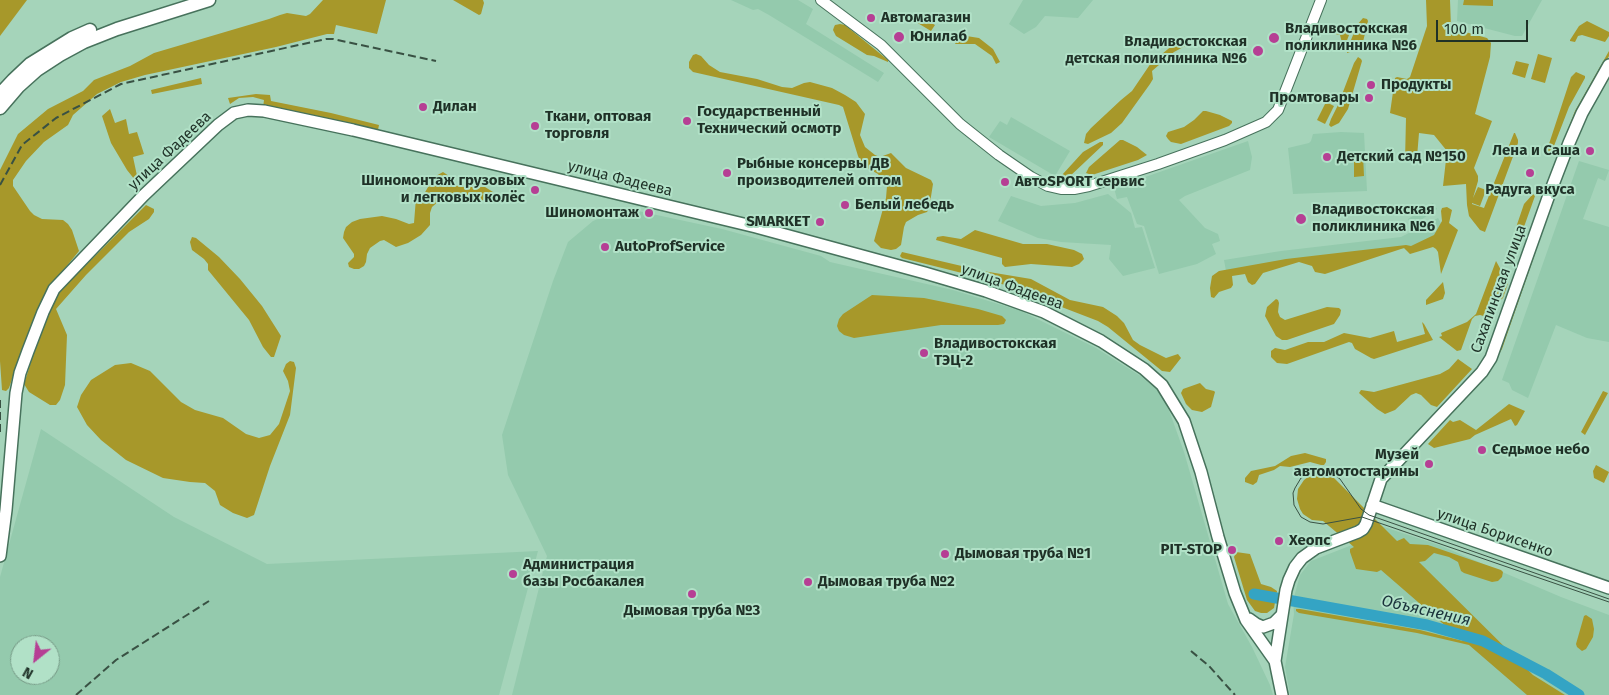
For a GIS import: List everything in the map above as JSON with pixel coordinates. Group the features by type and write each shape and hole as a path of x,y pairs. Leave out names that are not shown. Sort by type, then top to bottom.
{"highway":[{"path":"0,94 30,64 72,38 133,15 183,0"},
{"path":"0,108 18,87 37,70 84,42 117,29 209,0"}],"main road":[{"path":"821,0 881,45 960,124 992,150 1031,177 1048,186 1061,189 1089,186 1158,164 1225,140 1266,122 1278,110 1321,0"},
{"name":"Сахалинская улица","path":"1275,661 1281,616 1292,572 1302,558 1316,548 1358,532 1366,524 1377,488 1383,476 1482,372 1491,358 1572,136 1582,113 1609,65"},
{"name":"улица Фадеева","path":"0,556 16,393 28,351 54,289 144,195 218,125 234,113 255,110 353,130 756,227 968,286 1021,303 1066,322 1101,341 1144,369 1162,385 1184,421 1242,611 1246,620 1275,661 1282,695"},
{"name":"улица Борисенко","path":"1372,505 1609,588"},
{"path":"1242,611 1250,620 1263,627 1274,623 1281,616"}],"shaded area":[{"path":"0,0 27,0 0,36"},
{"path":"323,0 386,0 377,34 336,25 334,34 145,75 121,82 97,94 73,115 68,125 44,142 26,161 13,180 13,186 34,215 42,219 63,220 68,224 79,251 49,288 20,355 9,388 6,391 2,390 0,361 0,170 18,134 48,109 83,91 94,80 130,66 154,53 287,13 306,16"},
{"path":"453,0 483,0 481,14 479,15"},
{"path":"731,0 798,0 813,9 806,24 884,73 878,82 769,15 758,9 753,10"},
{"path":"1023,0 1093,0 1078,18 1045,16 1036,27 1024,34 1009,24"},
{"path":"1426,0 1450,0 1451,28 1487,38 1491,43 1490,57 1475,114 1492,121 1474,168 1478,181 1473,198 1478,187 1486,190 1480,206 1472,204 1484,208 1514,133 1518,140 1485,232 1480,230 1469,216 1466,184 1443,186 1447,151 1434,135 1419,133 1417,157 1409,162 1405,161 1406,118 1390,113 1395,78 1407,79 1410,77 1427,26"},
{"path":"1458,0 1542,0 1522,36 1515,36 1457,21"},
{"path":"1464,0 1493,0 1493,6 1463,5"},
{"path":"914,13 935,25 931,31 911,19"},
{"path":"1363,18 1368,21 1362,46 1347,53 1357,25"},
{"path":"1587,21 1609,32 1605,42 1582,35 1578,36 1575,42 1570,41 1579,26"},
{"path":"835,25 845,25 888,60 888,62 867,55 836,36 833,30"},
{"path":"1329,25 1352,27 1346,43 1342,43 1340,35 1326,32 1325,27"},
{"path":"960,35 979,38 993,49 1000,62 996,64 992,56 975,44 955,44"},
{"path":"1179,40 1188,40 1189,42 1152,71 1153,79 1122,123 1111,133 1088,144 1084,143 1086,134 1091,128 1132,91 1151,63"},
{"path":"1609,51 1609,56 1578,112 1529,236 1543,193 1575,111"},
{"path":"696,54 720,72 757,79 782,87 792,88 810,82 832,88 856,102 865,114 860,135 865,147 880,157 891,153 906,168 931,180 933,184 929,209 927,212 906,222 901,245 891,250 881,248 874,241 886,198 887,186 878,174 862,165 843,107 693,72 689,68 689,62 693,55"},
{"path":"1538,54 1552,58 1545,83 1531,79"},
{"path":"1358,57 1362,61 1348,109 1339,123 1331,127 1329,125 1331,119"},
{"path":"1516,61 1529,64 1525,78 1512,74"},
{"path":"1576,72 1585,76 1585,78 1569,107 1552,151 1548,153 1547,150 1571,77"},
{"path":"201,78 202,84 152,94 151,90"},
{"path":"256,94 270,95 271,101 379,125 378,130 381,131 263,108 264,100 253,97 239,98 230,104 228,98"},
{"path":"1326,102 1334,106 1325,124 1317,120"},
{"path":"110,109 115,123 126,119 129,134 137,132 144,154 133,157 139,185 127,170 111,143 102,116"},
{"path":"1203,111 1220,115 1232,121 1232,123 1229,126 1181,144 1171,142 1168,139 1166,136 1168,132 1184,127"},
{"path":"1011,117 1070,151 1055,176 989,137 1000,121 1007,125"},
{"name":"Детский сад №150","path":"1364,133 1367,191 1293,194 1288,148 1309,143 1313,134"},
{"path":"1120,140 1137,147 1147,155 1138,160 1092,175 1086,173 1089,167"},
{"path":"1248,141 1252,157 1250,170 1179,200 1205,228 1218,234 1220,241 1212,244 1216,254 1197,264 1159,274 1144,226 1137,224 1127,197 1117,199 1114,188"},
{"path":"1103,142 1103,145 1068,178 1061,178 1083,152"},
{"path":"1354,155 1363,155 1364,176 1354,177"},
{"path":"1579,161 1609,170 1605,181 1598,178 1583,219 1609,227 1609,342 1587,338 1556,325 1528,398 1512,390 1509,383 1502,380"},
{"path":"443,172 449,176 451,184 464,187 485,187 493,192 497,201 466,201 445,196 432,207 430,225 421,235 408,243 396,247 384,240 380,241 370,248 364,266 359,269 349,267 348,263 354,257 354,254 343,238 346,227 360,219 382,216 409,224 414,223 416,198 424,194 434,177"},
{"path":"1108,194 1131,213 1135,228 1142,227 1155,268 1123,276 1109,259 1111,245 1061,242 1038,238 998,221 1011,196 1041,206 1075,203"},
{"path":"1533,194 1535,196 1520,238 1516,240 1516,250 1510,266 1507,256 1508,251 1524,204"},
{"path":"1433,203 1437,209 1412,226 1408,219"},
{"path":"146,205 154,209 149,219 129,232 86,275 56,309 67,335 65,385 60,400 56,405 50,405 29,392 24,384 45,318 54,299"},
{"path":"1447,207 1452,210 1449,223 1458,230 1441,274 1436,249 1433,247 1410,254 1404,248 1325,274 1315,272 1312,266 1299,262 1263,273 1255,284 1252,285 1248,282 1245,274 1232,276 1233,285 1231,288 1219,292 1214,298 1211,297 1212,276 1219,271 1286,259 1406,245 1411,246 1434,235 1442,221 1442,208"},
{"name":"Владивостокская ТЭЦ-2","path":"624,208 722,229 821,256 830,262 953,290 1021,311 1096,348 1142,377 1161,393 1170,413 1184,452 1228,604 1252,647 1273,695 512,695 547,556 508,475 502,435 553,281 568,242 593,221"},
{"path":"1438,218 1442,225 1433,237 1411,248 1372,251 1226,271 1224,260 1281,251 1401,237"},
{"path":"975,230 1023,244 1047,244 1074,250 1082,254 1084,259 1072,267 1031,264 1005,267 1002,264 1002,258 936,240 937,237 943,236 961,239"},
{"path":"192,237 196,238 219,257 262,306 281,336 274,357 271,357 263,347 249,320 208,270 208,264 192,250 190,242"},
{"path":"1535,250 1502,349 1491,367"},
{"path":"902,252 983,271 1031,279 1070,300 1103,307 1124,323 1133,340 1140,345 1166,358 1178,354 1181,358 1170,372 1162,371 1098,321 994,281 902,258 900,256"},
{"path":"1496,261 1508,283 1503,298 1499,301 1494,319 1480,315 1475,316 1472,319 1461,350 1457,351 1439,337 1442,336 1441,333 1467,322 1476,314"},
{"path":"1443,282 1445,293 1443,299 1426,305 1426,300"},
{"path":"872,295 924,298 978,309 1002,316 1006,320 1004,324 998,325 941,325 854,338 844,335 839,331 837,326 843,314"},
{"path":"1276,299 1279,303 1278,312 1280,317 1285,320 1327,307 1339,308 1341,310 1340,315 1334,324 1282,340 1276,336 1265,316 1267,307"},
{"path":"1422,322 1433,340 1374,359 1355,349 1352,343 1349,342 1287,364 1277,363 1271,357 1271,351 1275,348 1285,350 1308,342 1324,342 1344,333 1370,338 1394,331 1397,342 1425,334"},
{"path":"1458,359 1472,369 1437,407 1431,405 1421,395 1416,393 1411,395 1395,410 1385,414 1359,393 1361,390 1374,392 1440,374 1449,369"},
{"path":"290,361 294,362 296,368 290,415 270,466 254,515 247,518 233,513 220,505 215,491 205,483 163,478 126,460 101,440 87,425 77,407 81,395 91,380 115,365 131,363 150,371 181,402 195,410 223,418 246,434 259,438 270,435 279,424 290,391 283,371 286,364"},
{"path":"1200,383 1206,389 1215,392 1211,407 1202,412 1192,410 1186,404 1181,393 1183,389"},
{"path":"1603,391 1608,393 1585,435 1581,432"},
{"path":"1509,404 1525,411 1515,426 1511,419 1470,439 1434,448 1428,444 1450,420 1453,422 1460,420 1476,430"},
{"path":"41,429 174,517 267,564 538,551 499,695 0,695 0,577"},
{"path":"1305,453 1326,459 1326,462 1324,465 1310,462 1290,467 1280,466 1259,475 1257,482 1253,485 1245,482 1245,478 1251,471 1275,466 1291,456"},
{"path":"1596,465 1609,472 1604,483 1594,478 1593,471"},
{"path":"1318,474 1334,478 1397,541 1404,538 1410,544 1428,545 1501,570 1503,572 1502,577 1498,581 1492,582 1464,573 1461,571 1458,562 1449,557 1434,553 1425,561 1419,562 1533,675 1565,695 1527,695 1469,645 1417,633 1296,611 1296,609 1300,609 1420,630 1463,641 1381,570 1377,572 1356,569 1350,552 1350,549 1354,547 1323,521 1312,520 1303,514 1297,499 1298,489 1308,477"},
{"path":"1378,525 1439,545 1561,597 1609,615 1609,695 1290,695 1285,667 1294,614 1293,601 1300,575 1311,561 1375,536"},
{"path":"1236,552 1250,554 1261,584 1277,591 1274,608 1267,613 1255,611 1247,600 1234,557"},
{"path":"1586,615 1592,619 1594,629 1593,637 1586,649 1582,651 1576,644 1584,616"}],"waterway":[{"name":"Объяснения","path":"1254,594 1427,625 1483,641 1546,674 1579,695"}],"tram line":[{"path":"1609,599 1369,515 1361,509 1340,479 1330,472 1324,470 1312,472 1301,478 1293,493 1294,505 1301,517 1310,522 1323,524 1362,517 1609,602"}],"railway":[{"path":"0,185 22,145 56,118 121,84 326,39 436,61"},
{"path":"0,400 0,436"},
{"path":"76,695 116,660 209,601"},
{"path":"1191,651 1209,666 1235,695"}],"place":[{"name":"Автомагазин","path":"871,18"},
{"name":"Юнилаб","path":"899,37"},
{"name":"Владивостокская поликлинника №6","path":"1274,38"},
{"name":"Владивостокская детская поликлиника №6","path":"1258,51"},
{"name":"Продукты","path":"1371,85"},
{"name":"Промтовары","path":"1369,98"},
{"name":"Дилан","path":"423,107"},
{"name":"Государственный Технический осмотр","path":"687,121"},
{"name":"Ткани, оптовая торговля","path":"535,126"},
{"name":"Лена и Саша","path":"1590,151"},
{"name":"Детский сад №150","path":"1327,157"},
{"name":"Рыбные консервы ДВ производителей оптом","path":"727,173"},
{"name":"Радуга вкуса","path":"1530,173"},
{"name":"АвтоSPORT сервис","path":"1005,182"},
{"name":"Шиномонтаж грузовых и легковых колёс","path":"535,190"},
{"name":"Белый лебедь","path":"845,205"},
{"name":"Шиномонтаж","path":"649,213"},
{"name":"Владивостокская поликлиника №6","path":"1301,219"},
{"name":"SMARKET","path":"820,222"},
{"name":"AutoProfService","path":"605,247"},
{"name":"Владивостокская ТЭЦ-2","path":"924,353"},
{"name":"Седьмое небо","path":"1482,450"},
{"name":"Музей автомотостарины","path":"1429,464"},
{"name":"Хеопс","path":"1279,541"},
{"name":"PIT-STOP","path":"1232,550"},
{"name":"Дымовая труба №1","path":"945,554"},
{"name":"Администрация базы Росбакалея","path":"513,574"},
{"name":"Дымовая труба №2","path":"808,582"},
{"name":"Дымовая труба №3","path":"692,594"}]}
